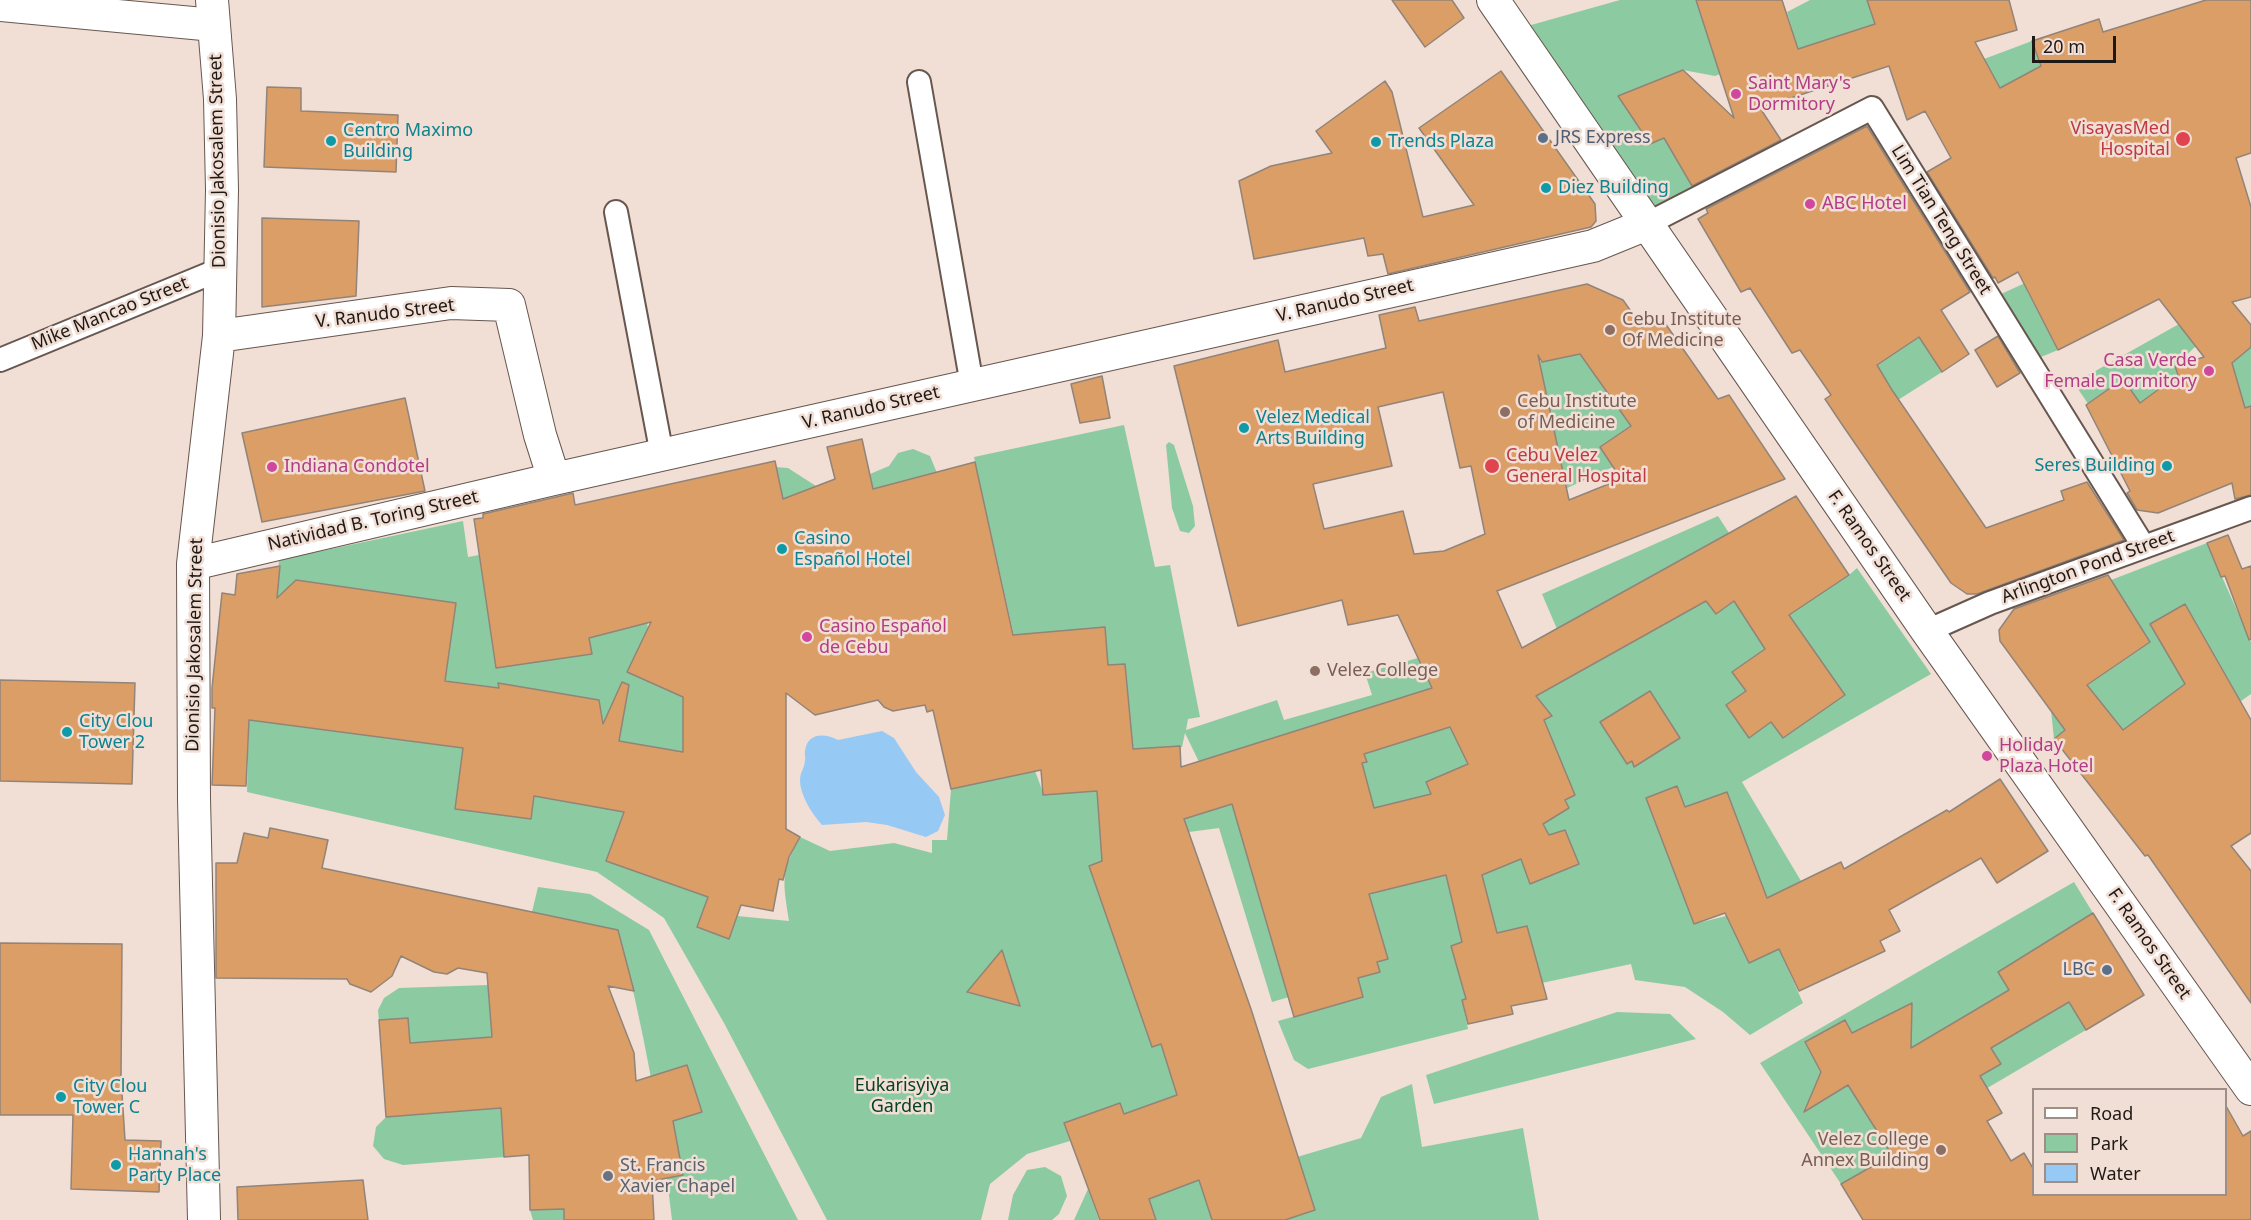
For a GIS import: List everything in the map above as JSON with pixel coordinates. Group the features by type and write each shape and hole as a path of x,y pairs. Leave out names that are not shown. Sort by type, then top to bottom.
{"street":[{"name":"F. Ramos Street","path":"1493,0 1928,631 2251,1089"},
{"path":"0,5 213,12"},
{"name":"Dionisio Jakosalem Street","path":"204,1220 194,811 193,564 219,336 220,99 213,12"},
{"path":"919,82 972,385"},
{"name":"Lim Tian Teng Street","path":"1647,224 1872,108 2144,547"},
{"path":"616,212 662,455"},
{"name":"V. Ranudo Street","path":"219,336 451,303 509,305 540,435 554,479 1593,246 1647,224"},
{"name":"Mike Mancao Street","path":"0,360 221,269"},
{"name":"Natividad B. Toring Street","path":"193,564 554,479"},
{"name":"Arlington Pond Street","path":"1928,631 1990,603 2251,508"}],"green space":[{"path":"1620,0 1696,0 1720,74 1715,76 1683,70 1618,96 1650,144 1690,126 1702,148 1678,163 1697,194 1650,217 1524,27"},
{"path":"1810,0 1867,0 1875,24 1798,49 1787,12"},
{"path":"2032,41 2042,71 2003,94 1984,59"},
{"path":"2053,270 2056,276 2027,291 2058,350 2036,359 1999,295"},
{"path":"1895,301 1942,372 1898,400 1876,366 1890,356"},
{"path":"2179,324 2196,346 2175,366 2186,402 2178,403 2164,385 2124,415 2101,423 2074,383"},
{"path":"2251,347 2251,406 2245,408 2232,363"},
{"path":"1580,354 1631,426 1600,447 1613,467 1565,489 1539,362"},
{"path":"1124,425 1155,567 1170,565 1200,717 1188,719 1186,730 1277,700 1284,720 1372,695 1365,673 1418,658 1432,688 1199,762 1185,733 1182,747 1133,749 1125,664 1108,665 1105,627 1029,634 1026,689 974,457"},
{"path":"1169,442 1174,445 1193,506 1195,526 1189,533 1180,531 1172,508 1166,445"},
{"path":"913,449 930,456 937,473 873,489 870,474 889,466 898,453"},
{"path":"776,467 788,468 816,486 803,491 797,505 785,508"},
{"path":"1718,516 1729,533 1557,629 1542,594"},
{"name":"Eukarisyiya Garden","path":"463,521 468,557 479,555 496,668 591,654 586,616 647,622 648,628 628,672 703,706 683,816 629,797 606,860 708,897 698,928 729,939 737,916 789,921 785,896 786,869 800,837 830,851 894,843 932,853 932,840 947,840 951,789 1035,771 1044,795 1097,791 1100,828 1199,762 1214,809 1367,762 1364,754 1450,727 1465,757 1552,717 1536,696 1706,601 1734,601 1849,575 1857,568 1931,674 1742,782 1801,881 1767,898 1685,807 1677,787 1647,798 1694,924 1726,916 1749,963 1779,949 1803,1003 1750,1035 1723,1012 1685,987 1635,980 1631,964 1462,1000 1468,1029 1308,1069 1294,1060 1278,1021 1363,997 1358,978 1377,962 1387,959 1377,922 1289,997 1272,1002 1219,828 1189,832 1089,866 1152,1047 1162,1043 1183,1114 1089,1115 1064,1123 1070,1141 1027,1154 990,1184 981,1220 827,1220 724,1023 664,918 597,872 247,792 249,712 285,725 463,748 456,809 531,819 547,694 300,661 456,603 312,582 274,635 279,560","holes":["1002,951 1020,1005 968,993"]},
{"path":"2207,543 2251,642 2251,694 2224,713 2123,730 2101,703 2054,739 2051,710 2139,650 2126,625 2136,619 2111,580"},
{"path":"2074,882 2093,913 2036,949 2086,1030 1955,1107 1960,1115 1841,1184 1760,1063"},
{"path":"538,887 590,894 649,930 798,1220 672,1220 650,1074 618,930 532,912"},
{"path":"488,985 492,1037 381,1045 378,1010 384,998 399,988"},
{"path":"1617,1012 1670,1014 1696,1039 1434,1104 1426,1075"},
{"path":"1412,1084 1422,1147 1523,1128 1539,1220 1285,1220 1297,1157 1361,1138 1381,1097"},
{"path":"501,1108 504,1157 403,1165 384,1159 373,1146 376,1127 386,1117"},
{"path":"1045,1167 1061,1176 1067,1196 1059,1214 1052,1220 1008,1220 1013,1195 1027,1170"},
{"path":"1199,1180 1212,1220 1156,1220 1149,1199"},
{"path":"1088,1189 1099,1220 1074,1220"},
{"path":"564,1209 564,1220 533,1220 530,1210"}],"water":[{"path":"882,731 894,738 916,772 939,797 945,815 938,831 926,837 887,825 866,822 822,825 804,798 800,779 809,740 823,735 838,740"}],"building":[{"path":"1392,0 1452,0 1464,18 1425,47"},
{"path":"1696,0 1782,0 1798,49 1875,24 1867,0 2009,0 2017,30 1975,42 2000,88 2041,66 2032,41 2099,19 2103,32 2206,0 2251,0 2251,153 2236,158 2251,207 2251,297 2232,302 2251,325 2251,347 2232,363 2245,408 2251,406 2251,495 2235,499 2232,483 2158,513 2137,510 2127,493 2130,491 2086,405 2123,379 2140,403 2178,375 2175,366 2204,357 2159,299 2058,350 2018,272 1998,283 1995,277 1993,278 1927,172 1951,158 1925,111 1907,120 1889,66 1760,108 1781,140 1692,186 1664,138 1650,144 1618,96 1683,70 1734,118"},
{"path":"1501,71 1595,204 1596,221 1591,227 1388,274 1383,254 1368,256 1364,238 1254,259 1239,181 1271,166 1332,153 1316,131 1385,81 1392,92 1423,217 1474,205 1419,128"},
{"name":"Centro Maximo Building","path":"267,87 301,88 301,111 398,115 396,172 264,167"},
{"path":"1867,126 1970,292 1941,310 1969,354 1942,372 1919,337 1877,365 1892,390 1986,528 2064,500 2061,491 2087,482 2124,540 1977,594 1967,594 1951,583 1841,423 1825,399 1831,395 1800,350 1792,353 1750,288 1741,292 1698,219 1708,213 1706,209"},
{"path":"262,218 359,221 356,296 262,307"},
{"path":"1587,284 1623,300 1642,327 1660,316 1718,399 1729,395 1785,479 1497,591 1522,648 1796,496 1849,575 1789,615 1845,695 1783,738 1771,722 1749,738 1726,705 1746,691 1732,672 1765,649 1734,601 1716,614 1706,601 1536,696 1552,716 1544,720 1575,795 1565,800 1569,808 1543,824 1549,835 1565,830 1579,864 1530,884 1521,859 1482,875 1497,933 1527,926 1547,999 1511,1006 1513,1014 1468,1024 1462,1000 1466,999 1451,946 1462,942 1446,875 1369,894 1388,959 1377,962 1380,972 1358,978 1363,997 1294,1017 1232,804 1184,819 1251,1009 1315,1210 1285,1220 1212,1220 1199,1180 1149,1199 1156,1220 1100,1220 1064,1123 1120,1103 1124,1114 1177,1095 1161,1044 1152,1047 1089,866 1102,861 1097,791 1043,795 1041,770 951,789 933,710 927,712 925,705 893,711 884,707 878,700 815,715 786,693 786,829 800,837 789,857 783,880 779,879 773,911 741,905 729,939 697,927 708,897 606,861 624,812 534,796 531,819 455,809 463,748 249,720 246,786 212,785 215,708 212,708 212,688 222,593 235,595 237,574 280,566 277,598 296,580 456,603 445,681 499,688 498,683 599,700 603,724 622,682 629,685 619,741 683,752 683,697 627,672 651,622 589,638 592,654 496,668 474,519 483,518 483,514 573,493 575,505 775,461 783,499 835,479 827,447 862,439 873,489 975,462 1013,635 1105,627 1108,665 1125,664 1133,749 1180,746 1181,767 1432,688 1398,615 1348,625 1342,600 1238,626 1174,366 1278,340 1285,372 1386,348 1379,315 1415,307 1419,321","holes":["1580,354 1631,426 1600,447 1621,479 1569,500 1538,355 1542,362","1443,392 1460,468 1471,466 1485,534 1444,551 1414,554 1403,511 1324,529 1313,484 1392,466 1378,407","1450,727 1468,764 1426,782 1431,794 1374,808 1362,763 1367,762 1364,754"]},
{"path":"1998,336 2020,373 1997,387 1975,350"},
{"path":"1102,376 1110,418 1080,423 1071,384"},
{"path":"405,398 425,491 262,522 242,433"},
{"path":"2228,535 2242,569 2251,566 2251,639 2249,640 2225,576 2221,577 2207,543"},
{"path":"2108,575 2150,642 2087,685 2123,730 2185,684 2150,624 2185,604 2251,720 2251,833 2231,846 2251,871 2251,1003 2148,855 2145,856 2054,739 2065,730 2000,641 1999,630 2014,609"},
{"name":"City Clou Tower 2","path":"0,680 135,683 132,784 0,781"},
{"path":"1650,691 1680,738 1634,767 1632,761 1627,764 1600,722"},
{"path":"2000,779 2048,851 1997,883 1981,858 1889,910 1900,931 1880,941 1885,951 1799,991 1779,949 1749,963 1725,913 1694,924 1646,798 1677,786 1685,807 1727,792 1767,898 1841,862 1844,869 1947,810 1949,812"},
{"path":"270,828 328,840 322,868 618,930 634,991 608,986 634,1053 636,1081 687,1065 702,1112 673,1121 683,1175 652,1181 654,1220 564,1220 564,1209 530,1210 529,1155 504,1157 501,1108 386,1117 379,1020 408,1018 410,1043 492,1037 487,973 458,968 447,974 434,972 401,956 392,976 371,992 350,984 347,979 216,978 216,863 237,863 244,833 268,838"},
{"path":"2093,913 2144,995 2086,1030 2069,1002 1991,1048 2001,1064 1980,1076 2002,1113 1987,1121 2011,1161 2024,1153 2032,1167 2032,1196 2227,1196 2227,1108 2243,1136 2251,1131 2251,1220 1863,1220 1841,1184 1892,1155 1848,1085 1804,1112 1821,1072 1805,1042 1845,1020 1852,1033 1912,1003 1911,1048 2009,990 1998,972"},
{"path":"0,943 122,944 121,1078 125,1140 161,1141 159,1192 71,1189 73,1115 0,1115"},
{"path":"1002,950 1020,1006 967,992"},
{"path":"363,1180 368,1220 238,1220 237,1187"}],"place":[{"name":"Saint Mary's Dormitory","path":"1736,94"},
{"name":"JRS Express","path":"1543,138"},
{"name":"VisayasMed Hospital","path":"2183,139"},
{"name":"Centro Maximo Building","path":"331,141"},
{"name":"Trends Plaza","path":"1376,142"},
{"name":"Diez Building","path":"1546,188"},
{"name":"ABC Hotel","path":"1810,204"},
{"name":"Cebu Institute Of Medicine","path":"1610,330"},
{"name":"Casa Verde Female Dormitory","path":"2209,371"},
{"name":"Cebu Institute of Medicine","path":"1505,412"},
{"name":"Velez Medical Arts Building","path":"1244,428"},
{"name":"Cebu Velez General Hospital","path":"1492,466"},
{"name":"Seres Building","path":"2167,466"},
{"name":"Indiana Condotel","path":"272,467"},
{"name":"Casino Español Hotel","path":"782,549"},
{"name":"Casino Español de Cebu","path":"807,637"},
{"name":"Velez College","path":"1315,671"},
{"name":"City Clou Tower 2","path":"67,732"},
{"name":"Holiday Plaza Hotel","path":"1987,756"},
{"name":"LBC","path":"2107,970"},
{"name":"City Clou Tower C","path":"61,1097"},
{"name":"Velez College Annex Building","path":"1941,1150"},
{"name":"Hannah's Party Place","path":"116,1165"},
{"name":"St. Francis Xavier Chapel","path":"608,1176"}]}
